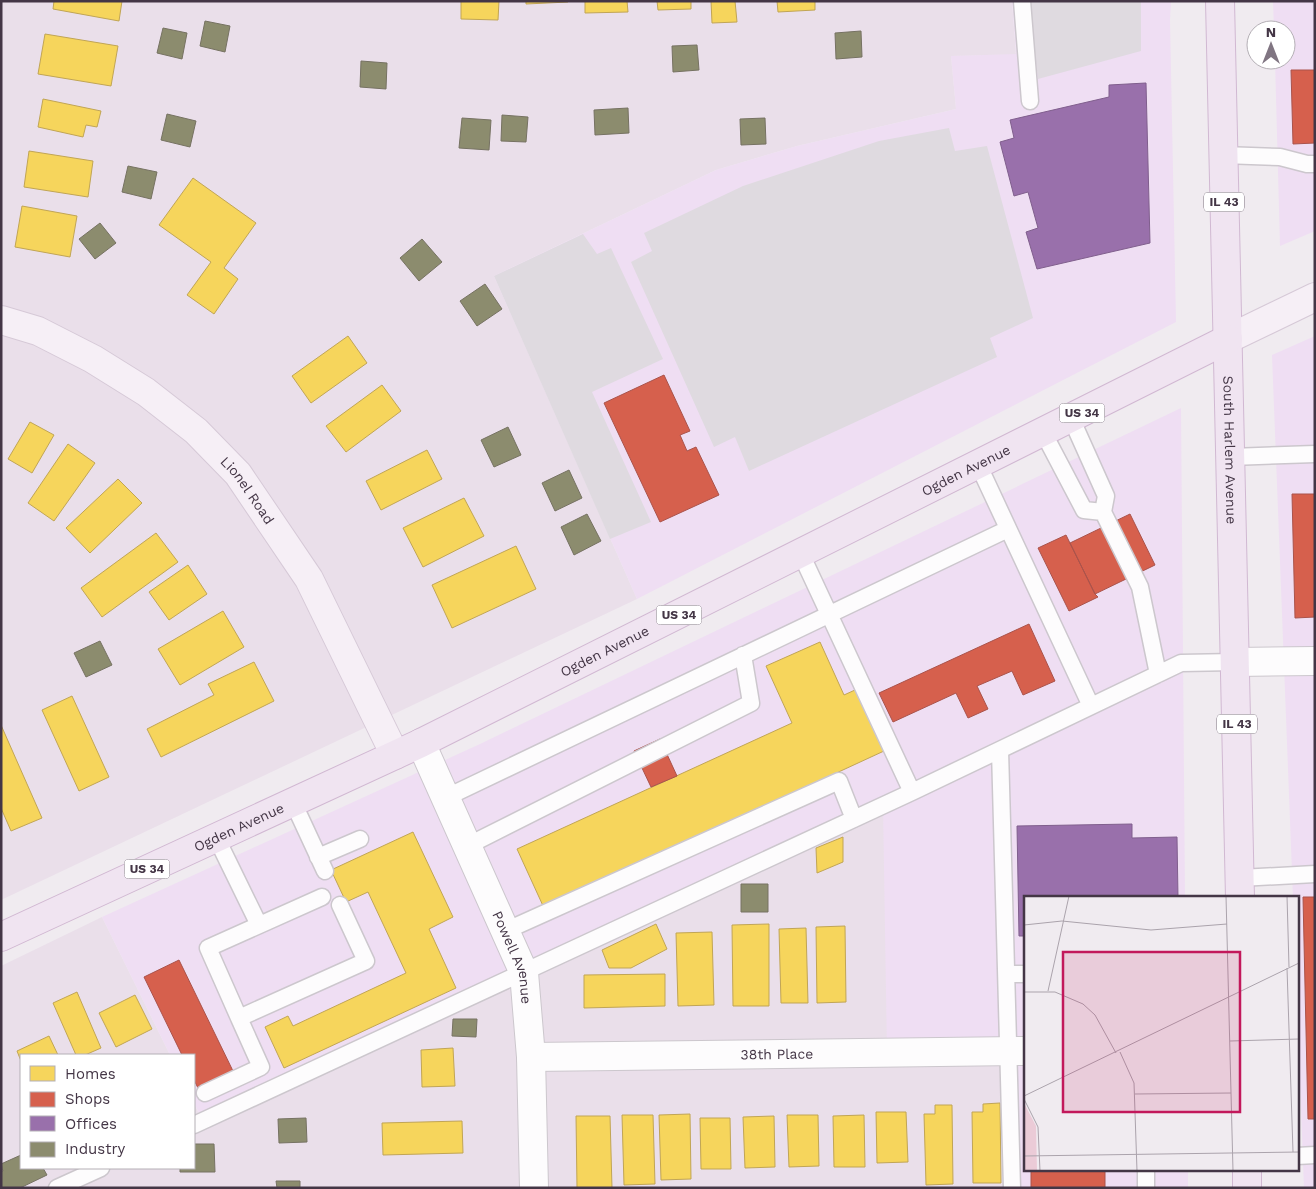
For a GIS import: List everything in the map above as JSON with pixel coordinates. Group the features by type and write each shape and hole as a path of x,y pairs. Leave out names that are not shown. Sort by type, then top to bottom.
{"main road":[{"name":"South Harlem Avenue","path":"1220,1 1240,888"},
{"name":"Ogden Avenue","path":"1,937 421,744 1228,340"},
{"path":"1247,1172 1247,1188"}],"street":[{"path":"1228,340 1315,297"},
{"name":"Lionel Road","path":"1,320 38,331 93,359 146,392 196,431 238,474 309,579 395,755"},
{"path":"1235,662 1315,661"},
{"name":"Powell Avenue","path":"421,744 524,973 530,1057 534,1188"},
{"name":"38th Place","path":"530,1057 1017,1051"}],"lane":[{"path":"1022,1 1030,101"},
{"path":"1223,155 1280,157 1307,164 1315,164"},
{"path":"1071,418 1106,496 1103,512 1140,587 1158,674"},
{"path":"1043,432 1084,510 1103,512"},
{"path":"1230,457 1315,454"},
{"path":"978,464 1091,706"},
{"path":"445,798 1008,529"},
{"path":"801,554 912,792"},
{"path":"467,846 751,703 743,655"},
{"path":"195,1125 912,792 1181,663 1235,662"},
{"path":"1000,750 1006,974 1017,1051 1012,1188"},
{"path":"505,931 838,781 854,819"},
{"path":"293,802 321,864 360,839"},
{"path":"216,837 259,925"},
{"path":"1240,888 1315,874"},
{"path":"205,1093 261,1067 208,948 322,897"},
{"path":"240,1018 366,961 340,905"},
{"path":"1006,974 1024,974"},
{"path":"1298,1156 1315,1155"},
{"path":"57,1188 99,1169"},
{"path":"1146,1172 1146,1188"}],"shaded area":[{"path":"1,1 1012,1 1016,55 951,56 956,109 797,146 716,170 494,276 637,599 1,900"},
{"path":"1012,1 1171,1 1176,322 637,599 494,276 716,170 797,146 956,109 951,56 1016,54"},
{"path":"1029,1 1141,1 1141,51 1038,79"},
{"path":"1273,1 1315,1 1315,231 1280,246 1275,70 1296,70 1296,20 1274,20"},
{"path":"949,128 955,151 987,146 1033,318 990,338 997,357 749,471 735,437 714,447 631,262 652,251 644,233 743,186 879,141"},
{"path":"583,234 597,254 611,248 663,359 592,392 651,522 610,539 494,276"},
{"path":"1315,336 1315,1188 1304,1188 1298,1029 1298,896 1293,896 1272,355"},
{"path":"1181,408 1185,896 1024,896 1024,1172 1188,1172 1188,1188 1013,1188 1007,1052 887,1053 883,806 203,1121 195,1105 195,1054 170,1054 102,917 480,744"},
{"path":"883,805 1008,1052 1013,1188 1,1188 1,966 102,917 170,1054 20,1054 20,1169 195,1169 195,1105 202,1121"}],"building: Homes":[{"path":"54,1 122,1 119,21 53,9"},
{"path":"461,1 499,1 498,20 461,19"},
{"path":"526,1 568,1 568,2 526,4"},
{"path":"585,1 627,1 628,12 585,13"},
{"path":"657,1 691,1 691,9 658,10"},
{"path":"711,1 735,1 737,22 712,23"},
{"path":"777,1 815,1 815,10 778,12"},
{"path":"45,34 118,46 111,86 38,74"},
{"path":"43,99 101,111 97,127 86,125 83,137 38,127"},
{"path":"29,151 93,161 88,197 24,187"},
{"path":"193,178 256,223 224,268 238,279 214,314 187,295 211,262 159,225"},
{"path":"22,206 77,216 70,257 15,247"},
{"path":"348,336 367,363 311,403 292,376"},
{"path":"382,385 401,411 346,452 326,426"},
{"path":"30,422 54,435 32,473 8,459"},
{"path":"68,444 95,463 54,521 28,503"},
{"path":"427,450 442,479 381,510 366,481"},
{"path":"118,479 142,503 90,553 66,528"},
{"path":"464,498 484,536 423,567 403,528"},
{"path":"156,533 178,562 102,617 81,588"},
{"path":"516,546 536,589 452,628 432,585"},
{"path":"188,565 207,594 169,620 149,592"},
{"path":"223,611 244,647 180,685 158,649"},
{"path":"820,642 844,695 855,690 884,751 544,908 517,849 792,723 766,666"},
{"path":"254,662 274,701 161,757 147,729 214,695 208,684"},
{"path":"72,696 109,777 79,791 42,710"},
{"path":"1,725 42,818 11,831 1,808"},
{"path":"413,832 453,917 429,929 456,988 284,1068 265,1027 288,1016 293,1026 406,973 368,892 346,902 331,870"},
{"path":"843,837 843,862 817,873 816,848"},
{"path":"656,924 667,949 631,968 609,968 602,950"},
{"path":"769,924 769,1006 733,1006 732,925"},
{"path":"845,926 846,1002 817,1003 816,927"},
{"path":"806,928 808,1003 781,1003 779,929"},
{"path":"712,932 714,1005 678,1006 676,933"},
{"path":"665,974 665,1006 584,1008 584,975"},
{"path":"77,992 101,1048 87,1054 76,1054 53,1003"},
{"path":"135,995 152,1029 116,1047 99,1013"},
{"path":"49,1036 58,1054 20,1054 20,1058 17,1051"},
{"path":"453,1048 455,1086 422,1087 421,1050"},
{"path":"1000,1103 1001,1183 973,1183 972,1112 983,1112 983,1104"},
{"path":"935,1105 952,1105 953,1184 926,1185 924,1114 935,1114"},
{"path":"876,1112 906,1112 908,1162 877,1163"},
{"path":"690,1114 691,1179 661,1180 659,1115"},
{"path":"622,1115 653,1115 655,1184 624,1185"},
{"path":"787,1115 818,1115 819,1166 789,1167"},
{"path":"864,1115 865,1167 834,1167 833,1116"},
{"path":"576,1116 610,1116 612,1188 577,1188"},
{"path":"774,1116 775,1167 745,1168 743,1117"},
{"path":"700,1118 730,1118 731,1169 701,1169"},
{"path":"462,1121 463,1153 383,1155 382,1123"}],"building: Shops":[{"path":"1291,70 1315,70 1315,143 1293,144"},
{"path":"664,375 690,431 680,435 687,451 696,447 719,495 660,522 604,403"},
{"path":"1292,494 1315,494 1315,617 1295,618"},
{"path":"1130,514 1155,565 1095,594 1070,543"},
{"path":"1066,535 1098,597 1069,611 1038,548"},
{"path":"1029,624 1055,681 1023,695 1012,671 977,686 988,709 968,718 956,693 893,722 879,693"},
{"path":"660,739 677,776 651,787 634,751"},
{"path":"1303,897 1315,897 1315,1119 1308,1119"},
{"path":"179,960 233,1071 198,1088 195,1082 195,1054 182,1054 144,977"},
{"path":"1031,1172 1105,1172 1105,1188 1031,1188"}],"building: Offices":[{"path":"1146,83 1150,243 1037,269 1026,232 1038,228 1028,192 1014,196 1000,142 1014,138 1010,120 1109,97 1109,85"},
{"path":"1132,824 1132,838 1177,837 1178,896 1024,896 1024,936 1019,936 1017,826"}],"building: Industry":[{"path":"205,21 230,26 225,52 200,46"},
{"path":"163,28 187,33 182,59 157,53"},
{"path":"861,31 862,57 836,59 835,33"},
{"path":"697,45 699,70 673,72 672,46"},
{"path":"361,61 387,63 386,89 360,87"},
{"path":"628,108 629,133 595,135 594,110"},
{"path":"167,114 196,121 190,147 161,140"},
{"path":"502,115 528,117 526,142 501,141"},
{"path":"462,118 491,120 489,150 459,148"},
{"path":"765,118 766,144 741,145 740,119"},
{"path":"128,166 157,172 151,199 122,192"},
{"path":"100,223 116,243 95,259 79,239"},
{"path":"422,239 442,262 419,281 400,258"},
{"path":"485,284 502,309 477,326 460,301"},
{"path":"508,427 521,455 494,467 481,440"},
{"path":"569,470 582,498 555,511 542,483"},
{"path":"587,514 601,541 574,555 561,527"},
{"path":"100,641 112,665 86,677 74,653"},
{"path":"741,884 768,884 768,912 741,912"},
{"path":"453,1019 477,1019 476,1037 452,1036"},
{"path":"306,1118 307,1142 279,1143 278,1119"},
{"path":"195,1144 214,1144 215,1172 180,1172 180,1169 195,1169"},
{"path":"20,1155 20,1169 44,1169 47,1175 20,1188 1,1188 1,1171 3,1171 1,1164"},
{"path":"276,1181 300,1181 300,1188 277,1188"}]}
